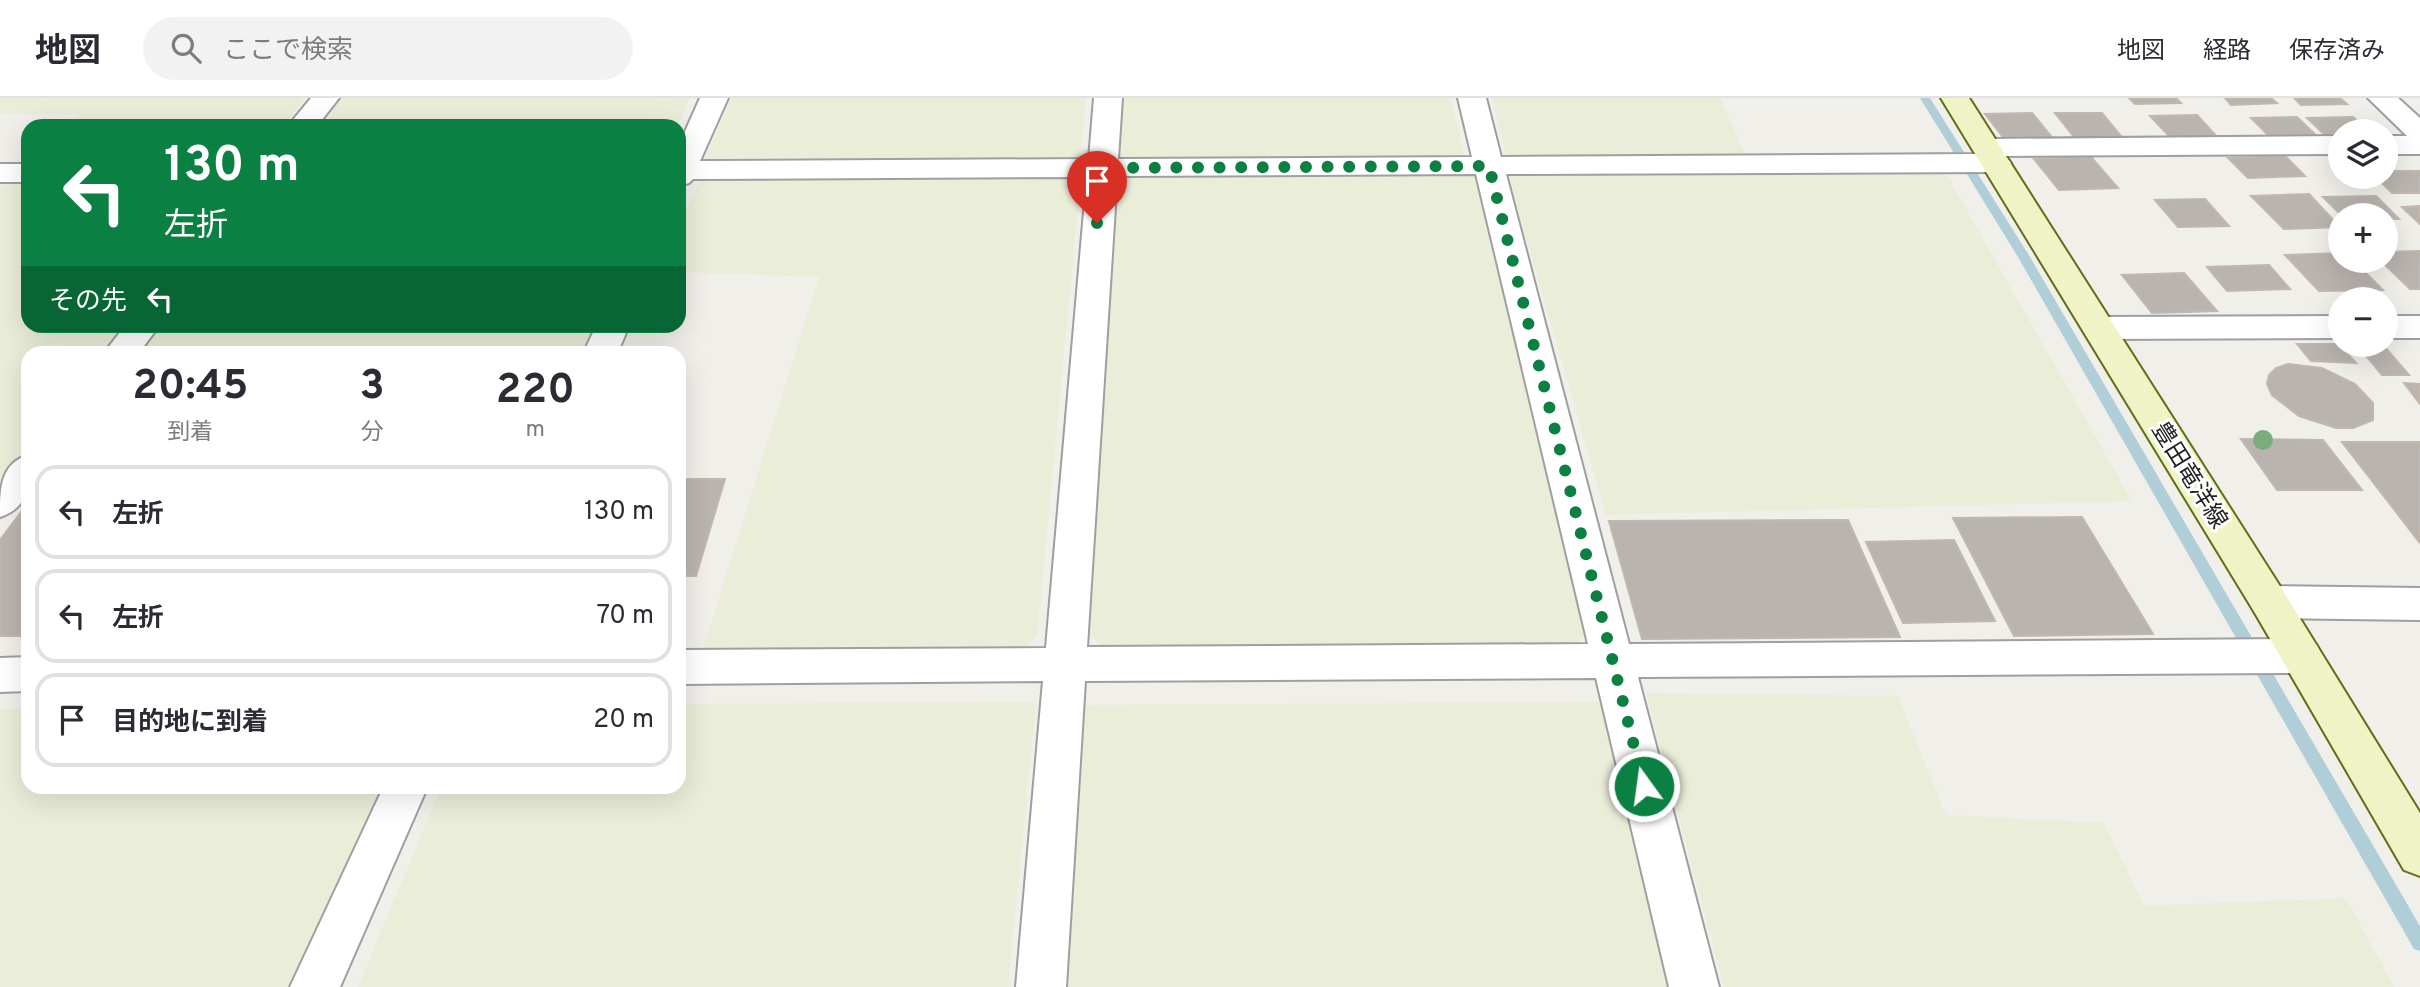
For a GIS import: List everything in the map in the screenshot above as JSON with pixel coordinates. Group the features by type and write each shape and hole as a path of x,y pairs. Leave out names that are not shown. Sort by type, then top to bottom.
{"main road":[{"name":"豊田竜洋線","path":"1955,98 2269,602 2420,855"}],"street":[{"path":"308,119 325,98"},
{"path":"686,159 714,98"},
{"path":"1041,987 1063,663 1108,98"},
{"path":"1472,98 1693,987"},
{"path":"2382,98 2420,133"},
{"path":"686,172 1489,166 2328,145"},
{"path":"2398,145 2420,145"},
{"path":"0,173 21,173"},
{"path":"2099,328 2328,327"},
{"path":"2398,327 2420,327"},
{"path":"0,503 21,477"},
{"path":"2269,602 2420,604"},
{"path":"686,667 2301,656"},
{"path":"0,675 21,674"},
{"path":"315,987 402,794"}],"green space":[{"path":"0,98 305,98 288,119 75,119 80,114 0,114"},
{"path":"341,98 690,98 681,119 324,119"},
{"path":"731,98 1086,98 1080,159 706,158"},
{"path":"1124,98 1451,98 1465,159 1120,159"},
{"path":"1492,98 1720,98 1746,157 1507,160"},
{"path":"1507,171 1937,172 1948,177 2132,501 1606,515"},
{"path":"1125,173 1476,173 1587,632 1576,645 1104,647 1081,627 1116,179"},
{"path":"1081,176 1037,636 1021,650 703,650 819,277 686,272 686,210 702,177"},
{"path":"21,184 21,333 122,333 111,346 21,346 21,456 0,482 0,185"},
{"path":"152,333 591,333 584,346 142,346"},
{"path":"1646,693 1898,696 1946,815 2104,823 2144,906 2346,898 2394,987 1724,987"},
{"path":"1036,702 1008,987 358,987 438,794 686,794 686,704"},
{"path":"1608,702 1673,987 1059,987 1078,705"},
{"path":"0,709 21,709 21,794 378,794 291,987 0,987"}],"building":[{"path":"2129,98 2176,98 2181,103 2135,104"},
{"path":"2225,98 2271,98 2277,103 2231,105"},
{"path":"2294,98 2340,98 2347,104 2301,105"},
{"path":"2032,113 2051,136 2003,137 1985,114"},
{"path":"2055,113 2102,113 2121,136 2074,137"},
{"path":"2197,115 2219,139 2172,139 2150,116"},
{"path":"2297,117 2321,140 2274,141 2251,118"},
{"path":"2307,118 2355,119 2328,119 2328,138"},
{"path":"2285,156 2305,176 2248,178 2228,158"},
{"path":"2091,157 2118,188 2059,190 2034,159"},
{"path":"2398,171 2420,171 2420,193 2392,193 2388,189 2398,189"},
{"path":"2309,194 2328,214 2328,227 2284,229 2251,196"},
{"path":"2376,196 2383,203 2329,203 2323,197"},
{"path":"2205,199 2229,226 2178,227 2155,200"},
{"path":"2420,206 2420,224 2402,207"},
{"path":"2420,251 2420,289 2410,289 2393,273 2398,273 2398,252"},
{"path":"2328,253 2328,273 2366,273 2380,287 2328,287 2328,291 2319,291 2285,255"},
{"path":"2269,265 2290,289 2227,291 2207,267"},
{"path":"2184,273 2217,311 2152,313 2122,275"},
{"path":"2297,344 2328,344 2328,357 2351,357 2356,363 2311,361"},
{"path":"2367,357 2393,357 2409,375 2382,375"},
{"path":"2288,364 2322,368 2355,384 2373,403 2373,420 2353,428 2336,428 2299,416 2272,395 2267,384 2269,375 2276,368"},
{"path":"2404,383 2420,384 2420,404"},
{"path":"2241,439 2323,440 2362,490 2277,490"},
{"path":"2342,442 2420,442 2420,543"},
{"path":"686,479 725,479 696,576 686,576"},
{"path":"21,512 21,636 0,636 0,540"},
{"path":"2082,517 2153,634 2014,636 1953,518"},
{"path":"1848,520 1900,637 1642,639 1609,521"},
{"path":"1954,540 1995,621 1903,623 1866,542"}],"waterway":[{"path":"1925,98 2024,257 2420,943"}],"route":[{"path":"1097,223 1102,168 1489,166 1644,786"}]}
